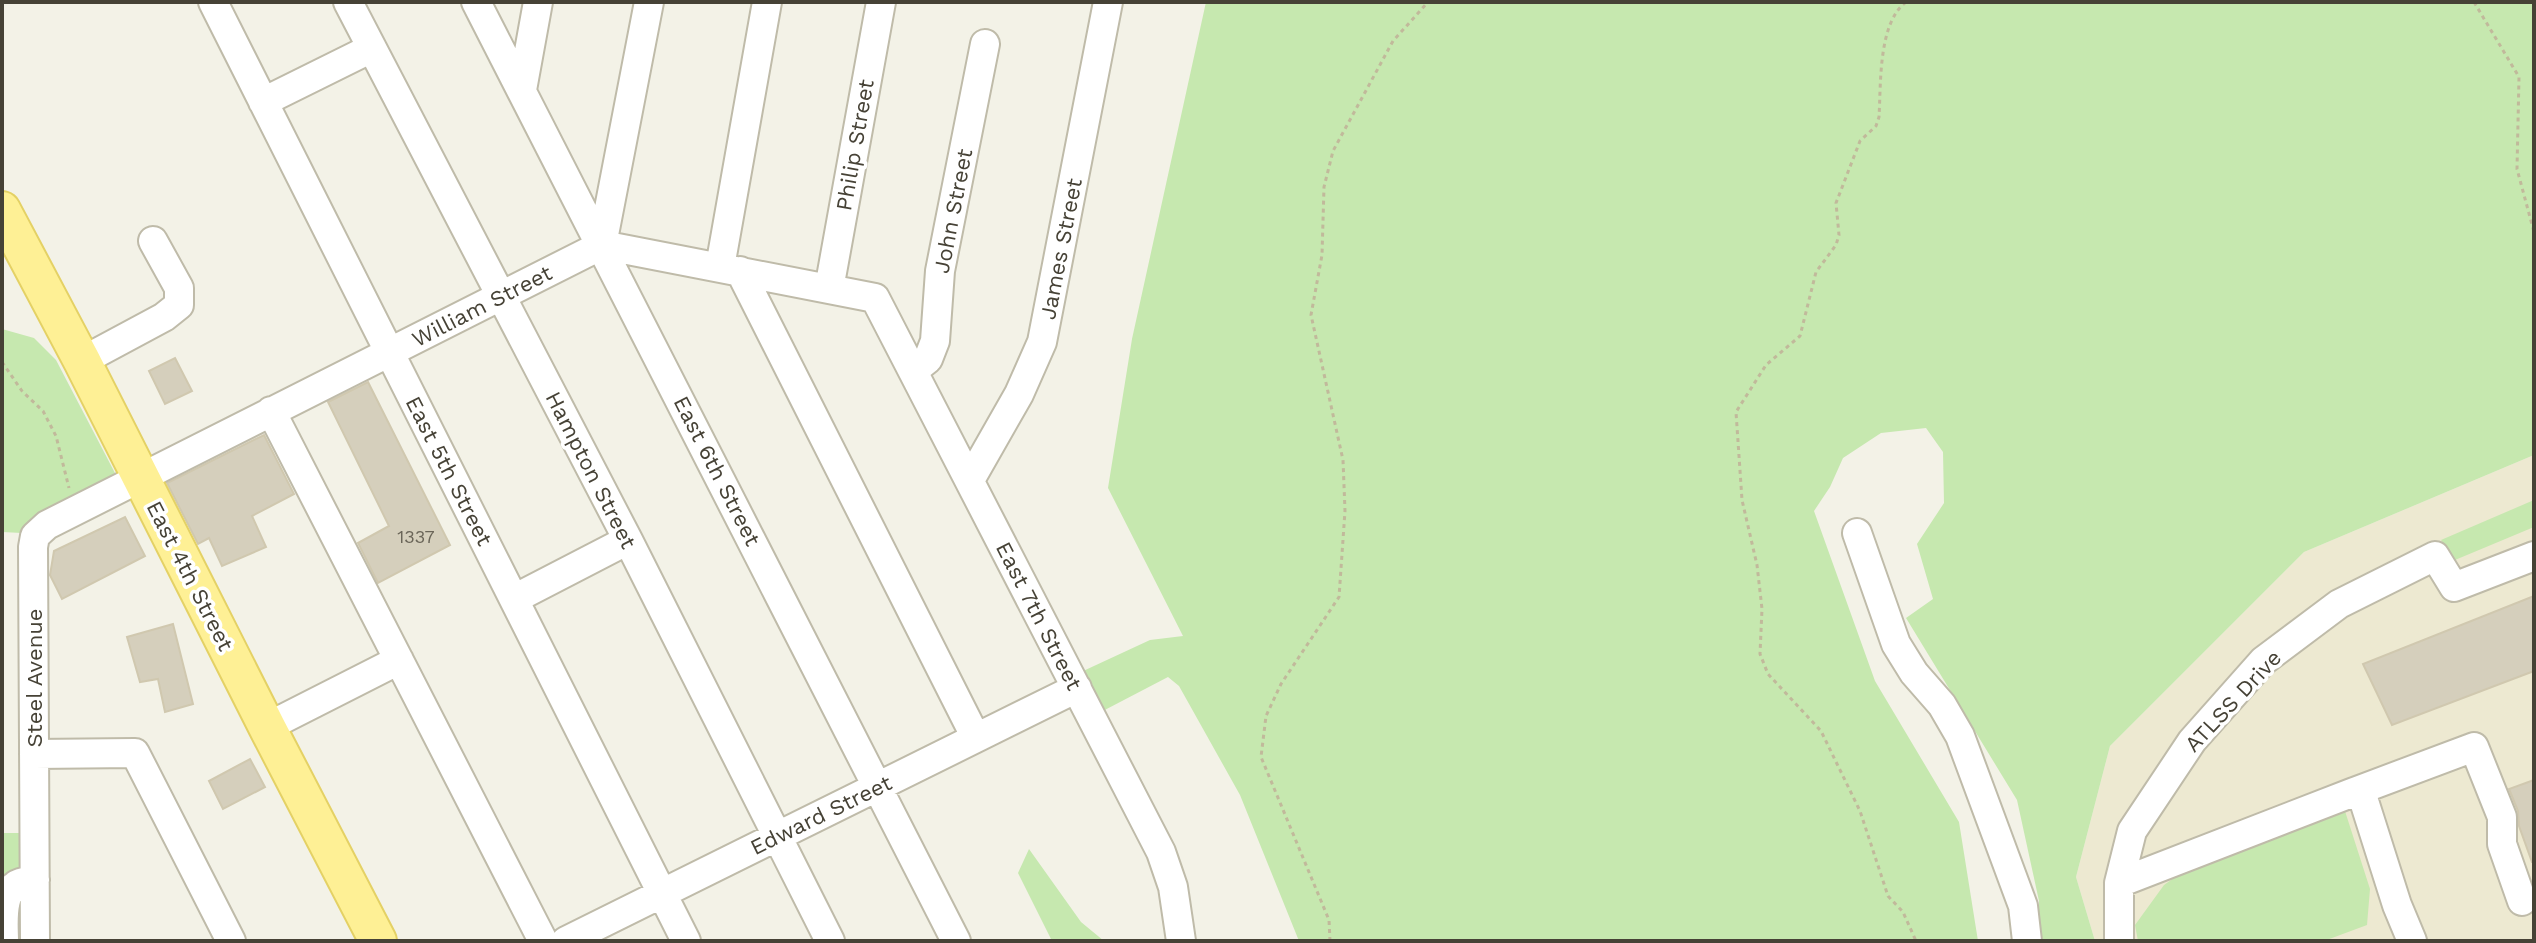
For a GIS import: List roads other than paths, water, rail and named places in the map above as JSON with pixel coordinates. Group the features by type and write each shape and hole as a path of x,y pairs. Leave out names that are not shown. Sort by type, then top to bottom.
{"main road":[{"name":"East 4th Street","path":"9,223 378,941"}],"street":[{"name":"East 5th Street","path":"213,2 686,941"},
{"name":"Hampton Street","path":"348,2 628,540 830,941"},
{"name":"East 6th Street","path":"476,2 956,941"},
{"path":"522,90 538,2"},
{"path":"649,2 602,245 829,289"},
{"path":"767,2 730,269 976,738"},
{"name":"Philip Street","path":"829,289 881,2"},
{"name":"James Street","path":"970,480 1019,394 1042,342 1108,2"},
{"name":"John Street","path":"913,371 928,359 935,341 940,271 985,44"},
{"path":"263,102 372,48"},
{"path":"82,361 164,317 179,305 179,288 153,241"},
{"name":"William Street","path":"140,478 602,245"},
{"name":"East 7th Street","path":"829,289 875,298 1161,852 1173,887 1181,941"},
{"path":"271,411 543,941"},
{"name":"Steel Avenue","path":"35,941 35,536 41,529 140,478"},
{"path":"1857,533 1896,644 1914,673 1942,705 1960,736 2023,906 2027,941"},
{"path":"514,599 628,540"},
{"name":"ATLSS Drive","path":"2119,941 2119,883 2132,831 2192,741 2263,661 2339,604 2435,556 2454,587 2534,556"},
{"path":"267,727 399,660"},
{"name":"Edward Street","path":"566,941 1077,688"},
{"path":"2119,883 2474,747 2502,817 2502,844 2522,901"},
{"path":"34,754 135,753 231,941"},
{"path":"2354,792 2364,801 2397,905 2412,941"},
{"path":"4,941 4,918 11,890 17,884 35,880"}]}
